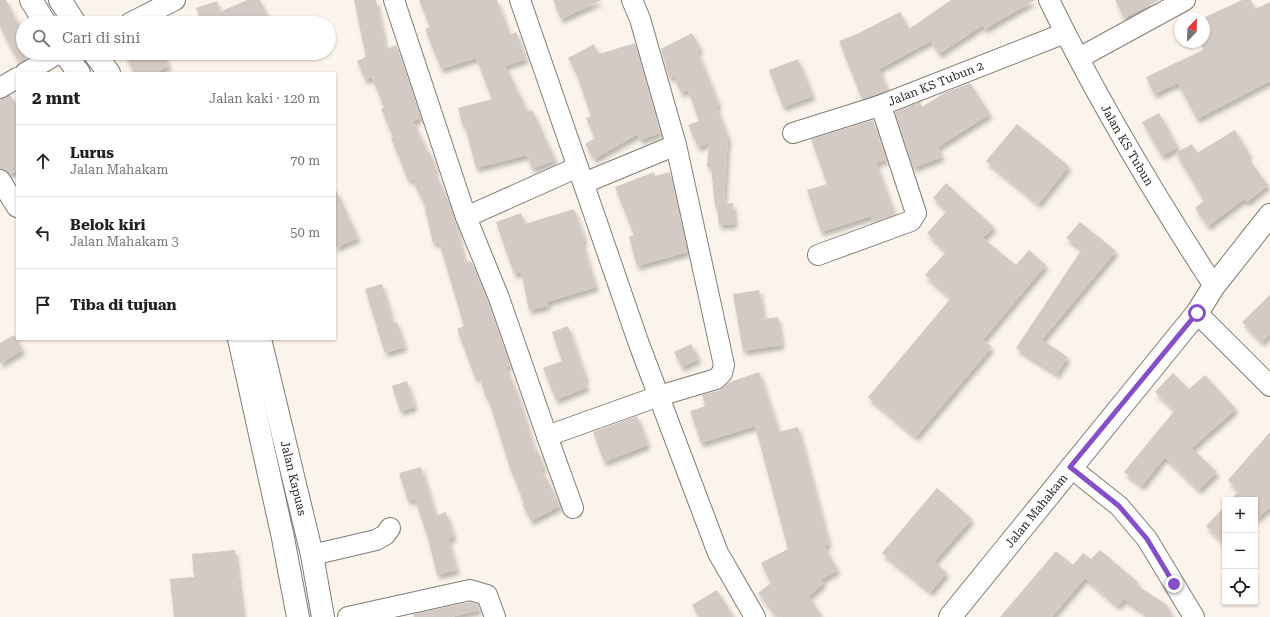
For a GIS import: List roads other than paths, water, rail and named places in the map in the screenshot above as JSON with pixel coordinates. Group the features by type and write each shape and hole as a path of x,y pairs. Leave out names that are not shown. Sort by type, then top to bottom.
{"street":[{"path":"31,0 41,16"},
{"path":"60,0 70,16"},
{"path":"144,16 175,0"},
{"path":"394,0 466,217 499,298 573,508"},
{"path":"520,0 659,396 718,553 755,617"},
{"path":"548,436 659,396 716,379 722,373 724,365 676,145 640,19 632,0"},
{"name":"Jalan KS Tubun","path":"1049,0 1065,33 1163,208 1214,286"},
{"path":"1079,58 1185,0"},
{"name":"Jalan KS Tubun 2","path":"818,255 911,221 916,213 883,112 879,106 1065,33"},
{"path":"27,72 46,60"},
{"path":"69,60 78,72"},
{"path":"99,60 108,72"},
{"path":"0,88 16,79"},
{"path":"793,133 879,106"},
{"path":"466,217 581,175 676,145"},
{"path":"0,180 16,205"},
{"name":"Jalan Mahakam","path":"955,615 1070,467 1197,313 1214,286 1270,215"},
{"path":"1197,313 1270,386"},
{"name":"Jalan Kapuas","path":"239,340 283,538 298,617"},
{"name":"Jalan Kapuas","path":"260,340 312,555 323,617"},
{"path":"1070,467 1119,506 1147,539 1194,617"},
{"path":"312,555 376,540 385,535 390,528"},
{"path":"348,617 470,590 487,595 495,617"}]}
